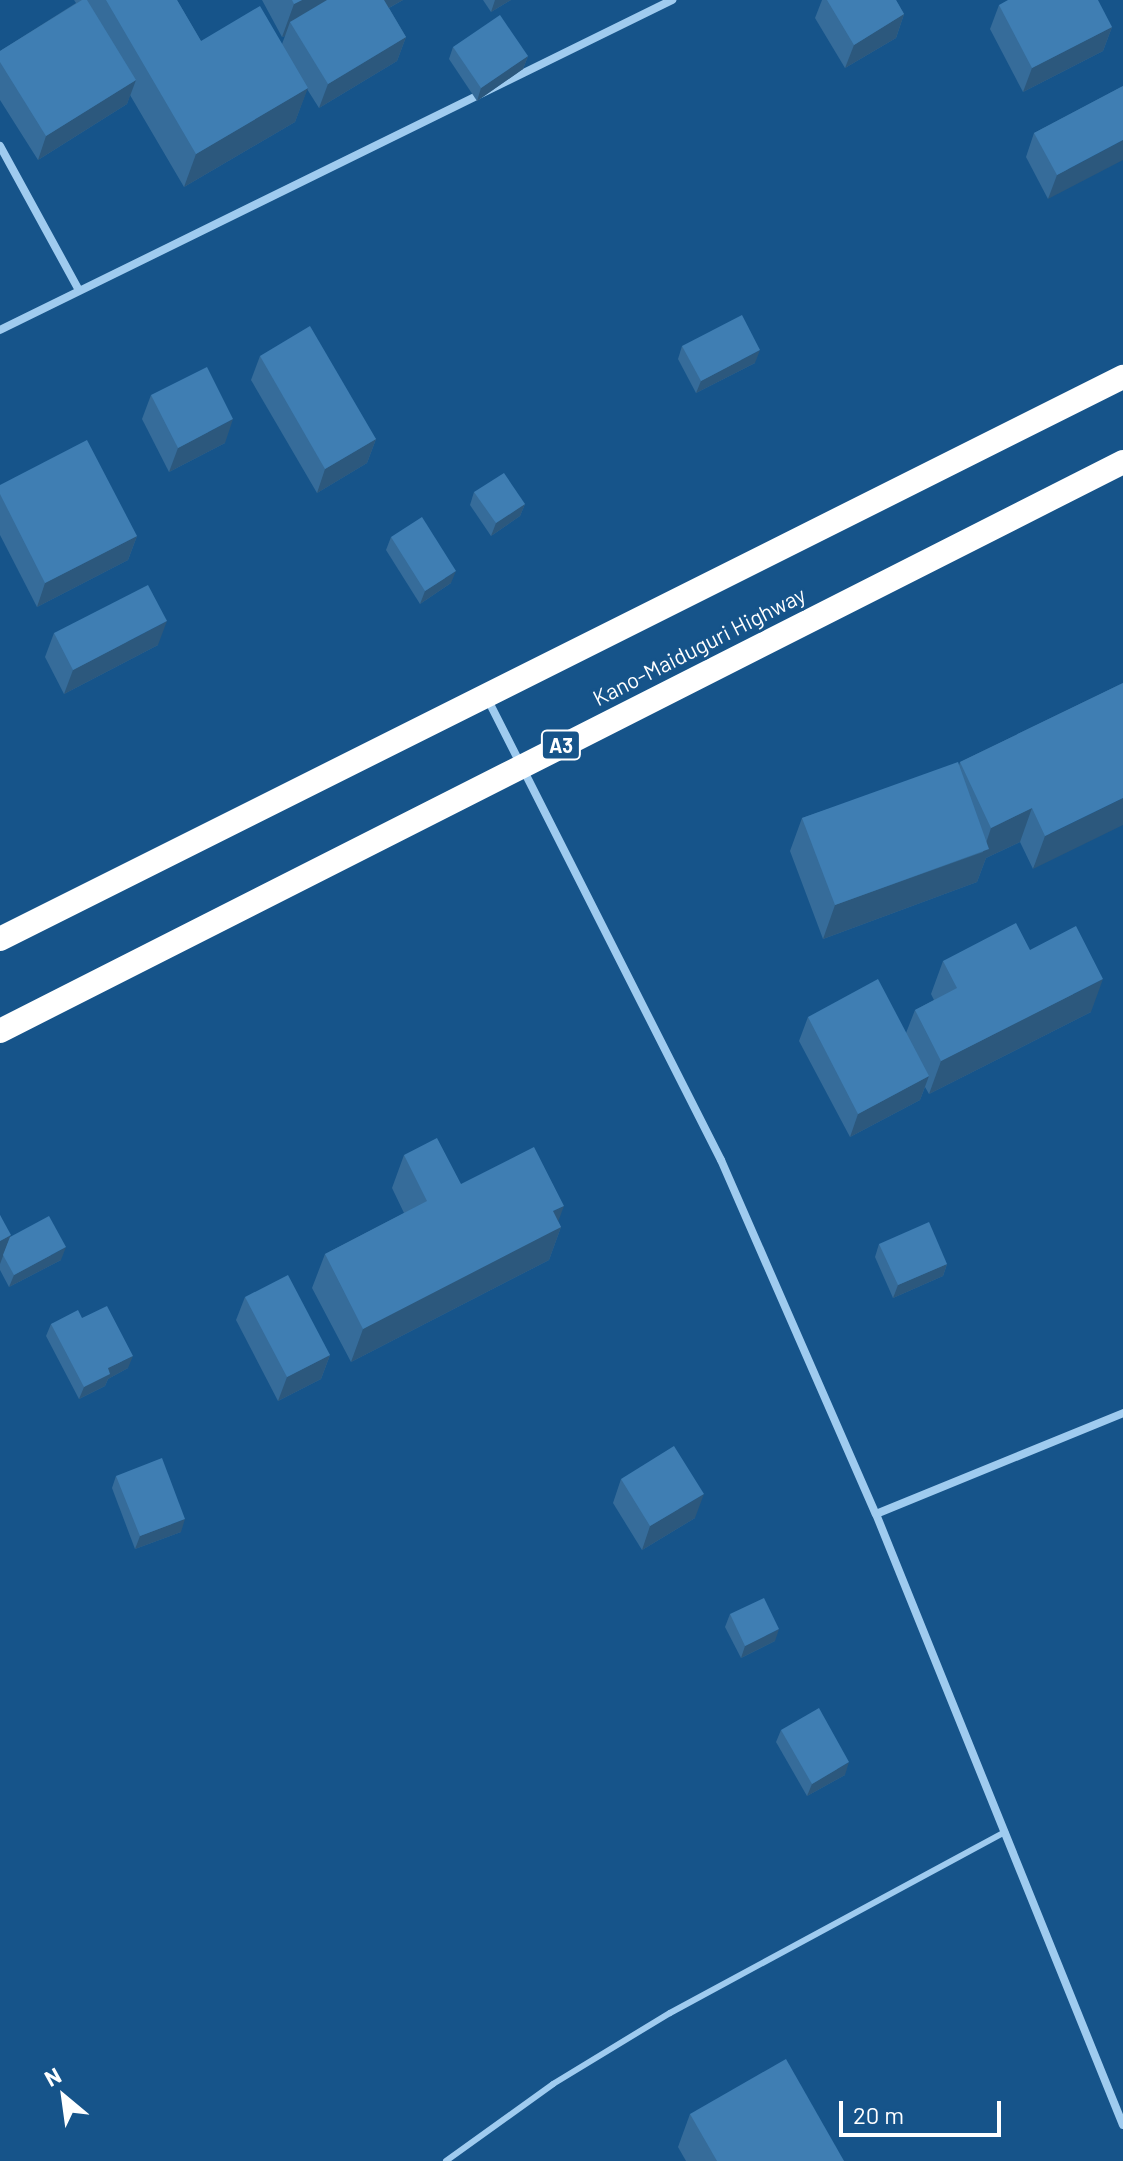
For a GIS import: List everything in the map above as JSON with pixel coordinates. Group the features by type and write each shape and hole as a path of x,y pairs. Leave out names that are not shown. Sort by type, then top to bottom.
{"highway":[{"path":"0,939 1123,377"},
{"name":"Kano-Maiduguri Highway","path":"0,1031 1123,462"}],"street":[{"path":"0,330 672,0"},
{"path":"0,146 79,290"},
{"path":"486,696 721,1160 876,1514 1123,2125"},
{"path":"876,1514 1123,1413"}],"lane":[{"path":"446,2161 553,2084 670,2013 1005,1832"}],"building":[{"path":"82,0 87,0 136,80 46,136 0,62 0,51"},
{"path":"106,0 177,0 201,41 260,6 308,88 196,154"},
{"path":"327,0 384,0 406,37 328,84 290,22"},
{"path":"827,0 896,0 904,14 854,45"},
{"path":"1008,0 1098,0 1112,27 1032,68 999,5"},
{"path":"500,15 528,56 481,88 453,47"},
{"path":"1123,86 1123,140 1057,175 1034,133"},
{"path":"742,315 760,350 701,381 682,346"},
{"path":"310,326 376,439 325,469 260,356"},
{"path":"207,367 233,419 178,448 151,395"},
{"path":"87,440 137,536 45,583 0,494 0,485"},
{"path":"504,473 525,504 496,523 474,492"},
{"path":"422,517 456,571 425,591 391,537"},
{"path":"148,585 167,621 73,670 54,633"},
{"path":"1123,683 1123,798 1045,836 1032,808 991,828 960,762"},
{"path":"958,762 989,849 835,905 802,818"},
{"path":"1016,923 1030,950 1076,926 1103,979 941,1061 915,1010 957,988 943,961"},
{"path":"878,979 929,1076 858,1114 808,1017"},
{"path":"437,1138 461,1184 534,1147 564,1206 553,1211 561,1227 363,1329 325,1254 427,1201 404,1155"},
{"path":"0,1215 11,1235 0,1241"},
{"path":"49,1216 66,1247 14,1275 3,1255 10,1237"},
{"path":"929,1222 947,1264 898,1285 879,1244"},
{"path":"288,1275 330,1355 287,1377 245,1297"},
{"path":"107,1306 133,1356 108,1368 110,1374 84,1387 51,1324 78,1310 82,1318"},
{"path":"674,1446 704,1494 650,1526 621,1479"},
{"path":"162,1458 185,1519 140,1536 116,1476"},
{"path":"764,1598 779,1629 745,1646 730,1614"},
{"path":"819,1708 849,1762 812,1784 781,1730"},
{"path":"786,2059 844,2161 717,2161 690,2114"}]}
